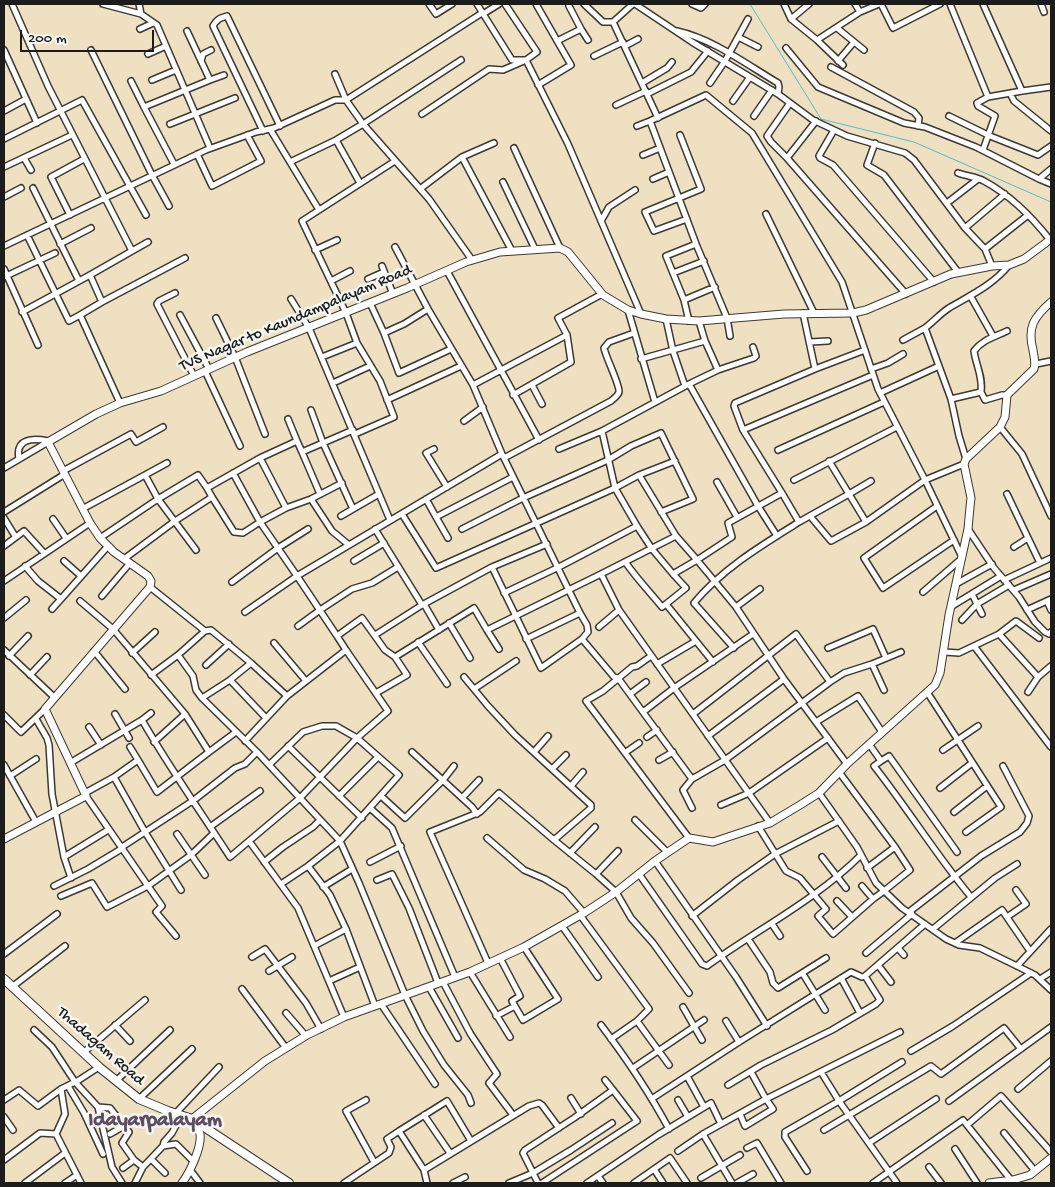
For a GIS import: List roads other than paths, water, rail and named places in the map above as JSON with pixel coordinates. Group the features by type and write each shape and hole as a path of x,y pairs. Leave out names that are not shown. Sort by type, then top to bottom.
{"main road":[{"name":"Thadagam Road","path":"4,979 98,1067 139,1099 192,1119 285,1182"}],"street":[{"path":"12,4 60,111 132,252"},
{"path":"103,4 141,14 157,25 210,148"},
{"path":"139,4 141,14"},
{"path":"429,4 436,14 452,4"},
{"path":"476,4 512,60 526,60"},
{"path":"4,246 210,148 247,135 274,129 335,100 346,100 499,4"},
{"path":"422,114 489,69 503,70 526,60 537,52 505,4"},
{"path":"536,4 571,65 538,85"},
{"path":"584,4 603,22 613,22 634,4 772,90 816,121 847,136 905,153 914,160 965,228 985,249 992,266"},
{"path":"692,4 701,8 705,4"},
{"path":"784,4 791,19 841,63 854,42"},
{"path":"791,19 809,4"},
{"path":"855,4 860,12"},
{"path":"816,40 860,12 880,4 893,28 940,4"},
{"path":"950,4 988,97"},
{"path":"982,4 1022,91"},
{"path":"1042,4 1044,12"},
{"path":"568,6 588,40"},
{"path":"263,131 213,26 216,19 227,16 274,129 290,162 319,210"},
{"path":"710,82 725,61 748,19"},
{"path":"613,22 658,118"},
{"path":"140,29 153,23"},
{"path":"837,28 864,50"},
{"path":"557,41 580,29"},
{"path":"674,30 686,33 729,54 778,84 778,94"},
{"path":"187,31 210,80"},
{"path":"738,37 758,47"},
{"path":"594,56 638,39"},
{"path":"148,54 166,46"},
{"path":"786,48 818,86 904,123 925,127 983,150 1039,180 1051,184"},
{"path":"4,50 37,122"},
{"path":"91,50 169,206"},
{"path":"201,61 203,54 211,50"},
{"path":"616,104 646,93 691,72 708,51"},
{"path":"290,162 336,140 363,124 461,60"},
{"path":"526,60 568,144 641,314"},
{"path":"642,83 667,68 672,62"},
{"path":"830,67 914,112 919,118 918,126"},
{"path":"152,80 176,70"},
{"path":"335,74 346,100 363,124 420,189 472,260"},
{"path":"144,107 224,75"},
{"path":"733,101 750,77"},
{"path":"132,82 174,164"},
{"path":"983,150 990,136 995,116 978,106 977,102 988,97 1051,87"},
{"path":"754,116 772,90"},
{"path":"1010,93 1014,101 1051,131"},
{"path":"637,126 706,95 752,133 842,282 880,393 925,480 961,558"},
{"path":"170,124 234,98"},
{"path":"4,111 26,100"},
{"path":"4,139 82,100 146,215"},
{"path":"790,103 767,136 906,294"},
{"path":"949,116 1038,156 1051,146"},
{"path":"650,121 696,244 727,318 730,336"},
{"path":"787,158 816,121"},
{"path":"834,130 819,156 820,158 833,165 934,282"},
{"path":"4,168 72,135"},
{"path":"197,154 212,186 261,161 247,135"},
{"path":"680,135 701,188 645,212 654,231 687,219"},
{"path":"336,140 360,183"},
{"path":"420,189 462,157 494,143"},
{"path":"874,143 867,165 884,175 958,272"},
{"path":"514,148 560,248 568,252 602,294 628,310 641,314 666,319 699,322 727,318 803,313 853,313 866,310 958,272 1009,265 1024,259 1050,240 1040,226 1005,194 982,180 958,173"},
{"path":"643,156 660,148"},
{"path":"462,157 512,251"},
{"path":"24,158 31,170"},
{"path":"70,215 51,177 84,159"},
{"path":"302,452 394,416 380,381 357,342 346,313 302,221 396,161"},
{"path":"1039,180 1051,168"},
{"path":"653,179 669,172"},
{"path":"947,203 978,179"},
{"path":"503,182 535,249"},
{"path":"4,197 21,188"},
{"path":"33,188 79,281"},
{"path":"601,221 609,207 635,190"},
{"path":"965,228 1005,194"},
{"path":"766,214 814,313"},
{"path":"985,249 1028,216"},
{"path":"60,244 91,228"},
{"path":"26,235 69,322 102,302 185,258"},
{"path":"316,250 337,240"},
{"path":"22,312 148,242"},
{"path":"689,321 684,300 666,256 696,244"},
{"path":"395,247 428,309 473,385 513,478 559,567 588,632 582,639 541,668 492,567"},
{"name":"TVS Nagar to Kaundampalayam Road","path":"48,442 96,414 120,403 161,391 235,358 472,260 500,252 560,248"},
{"path":"5,276 55,253"},
{"path":"673,273 704,260"},
{"path":"904,340 925,328 948,309 993,281 1009,265"},
{"path":"382,266 393,294"},
{"path":"4,269 5,276 38,345"},
{"path":"331,281 350,271"},
{"path":"447,271 539,440"},
{"path":"368,279 384,272"},
{"path":"90,275 102,302"},
{"path":"684,300 715,287"},
{"path":"175,293 158,301 157,304 194,376"},
{"path":"513,395 571,362 567,334 558,318 602,294"},
{"path":"971,296 994,336"},
{"path":"291,300 309,328 390,520"},
{"path":"1007,331 994,336 974,351 975,361 982,382 981,392 985,400 1007,395 1029,375 1036,364 1030,332 1032,325 1051,302"},
{"path":"370,303 384,332 399,373 451,349"},
{"path":"384,332 404,324 428,309"},
{"path":"628,310 655,402"},
{"path":"803,313 815,369"},
{"path":"80,315 120,403"},
{"path":"180,315 207,370 240,446"},
{"path":"216,318 235,358 265,434"},
{"path":"666,319 672,351 687,385 777,536"},
{"path":"699,322 718,370"},
{"path":"182,1183 191,1171 198,1151 200,1133 192,1119 237,1082 286,1048 344,1017 470,972 524,947 616,892 667,852 690,838 713,842 770,822 819,793 847,764 935,685 940,673 968,529 971,498 965,461 950,399 925,328"},
{"path":"245,612 297,576 446,487 611,401 618,395 619,390 606,359 604,348 609,342 634,333"},
{"path":"473,385 567,334"},
{"path":"810,342 828,340"},
{"path":"641,359 705,341"},
{"path":"322,358 357,342"},
{"path":"559,449 602,431 718,370 754,358 756,356 753,347"},
{"path":"799,522 743,430 734,406 735,402 865,350"},
{"path":"871,369 888,363 903,354"},
{"path":"1036,364 1051,361"},
{"path":"333,383 370,366"},
{"path":"387,400 461,366"},
{"path":"880,393 939,366"},
{"path":"743,430 873,375"},
{"path":"532,385 542,404"},
{"path":"950,399 981,392"},
{"path":"810,516 831,541 866,522 925,480 965,461 1000,426 1005,417 1007,395"},
{"path":"778,450 884,402"},
{"path":"464,421 484,407"},
{"path":"311,410 323,443 353,509"},
{"path":"288,419 320,494"},
{"path":"794,480 897,426"},
{"path":"1000,426 1022,454 1051,516"},
{"path":"4,512 64,473 131,434 136,442 163,427"},
{"path":"602,431 615,488 652,549 686,588 662,608 647,587 639,582 626,563"},
{"path":"462,529 661,433 692,499 661,512"},
{"path":"4,715 21,732 36,719 150,587 151,581 148,576 100,538 48,442 36,439 27,440 20,445 19,459"},
{"path":"207,488 260,458 297,441"},
{"path":"4,467 48,442"},
{"path":"434,449 426,453 446,487"},
{"path":"260,458 286,508"},
{"path":"402,514 436,568 615,488 639,475 675,461"},
{"path":"829,461 866,522"},
{"path":"84,508 167,463"},
{"path":"142,720 177,778 194,800 230,857 300,798 357,738 388,711 260,522 233,473"},
{"path":"100,538 158,498 198,474 234,532 243,533 286,508 311,499 342,483"},
{"path":"145,475 158,498 196,550"},
{"path":"639,475 676,536 716,580 784,679 847,764"},
{"path":"436,517 513,478"},
{"path":"734,648 694,603 716,580 760,547 870,481"},
{"path":"717,482 737,517"},
{"path":"673,574 732,536 728,523 782,493"},
{"path":"341,516 379,494"},
{"path":"1007,494 1040,563"},
{"path":"102,596 127,561 175,521 212,496"},
{"path":"311,499 332,531 349,545"},
{"path":"426,499 448,538"},
{"path":"937,506 864,558 883,588 954,540"},
{"path":"4,518 15,536"},
{"path":"53,519 66,538"},
{"path":"4,581 90,522"},
{"path":"504,593 559,567 637,526"},
{"path":"232,582 278,548 308,529"},
{"path":"375,529 439,630"},
{"path":"968,529 1040,627 1051,634"},
{"path":"4,546 24,531 44,553"},
{"path":"487,630 626,563 676,536"},
{"path":"1014,548 1028,538"},
{"path":"354,561 384,543"},
{"path":"375,635 423,604 492,567 546,544"},
{"path":"52,610 108,546"},
{"path":"922,592 961,558"},
{"path":"952,606 1003,578 1051,558"},
{"path":"64,561 81,576"},
{"path":"956,584 992,564"},
{"path":"26,566 38,581 61,599"},
{"path":"298,626 352,589 372,583 398,567"},
{"path":"601,574 619,610 650,656 770,822"},
{"path":"1014,590 1051,574"},
{"path":"962,620 977,604 1009,585"},
{"path":"150,587 205,631"},
{"path":"736,607 760,589"},
{"path":"972,594 982,614"},
{"path":"4,618 26,600"},
{"path":"1027,610 1049,600 1051,610"},
{"path":"80,602 113,629 185,714 209,752"},
{"path":"666,604 713,662"},
{"path":"395,657 474,608 500,650"},
{"path":"599,627 619,610"},
{"path":"526,639 580,613"},
{"path":"337,636 362,618 385,650 395,657 407,674 376,693"},
{"path":"944,652 959,653 999,634 1016,621 1040,638"},
{"path":"449,624 470,658"},
{"path":"828,648 873,629 886,658"},
{"path":"151,675 178,655 205,631 211,630 287,696"},
{"path":"132,653 155,632"},
{"path":"643,712 674,688 754,634"},
{"path":"693,714 796,634 830,682"},
{"path":"999,634 1038,677"},
{"path":"10,656 28,636"},
{"path":"582,639 614,678 618,678 692,780"},
{"path":"657,664 696,641"},
{"path":"418,642 447,684"},
{"path":"274,643 306,681"},
{"path":"206,665 229,644"},
{"path":"974,646 1051,747"},
{"path":"4,650 54,697"},
{"path":"246,741 287,696 346,650"},
{"path":"94,651 125,688"},
{"path":"692,808 683,790 692,780 725,760 801,702 844,673 901,652"},
{"path":"178,655 193,676 196,690 202,698 257,752 340,841 405,995 444,1065 468,1095 471,1103"},
{"path":"650,656 637,666 632,667 603,691 586,701 690,838"},
{"path":"30,675 48,657"},
{"path":"474,689 516,661"},
{"path":"202,698 230,680 251,663"},
{"path":"872,664 884,690"},
{"path":"1028,692 1038,677 1051,666"},
{"path":"464,677 515,735 591,805 591,808 554,840"},
{"path":"708,736 784,679"},
{"path":"230,680 266,718"},
{"path":"630,694 646,682"},
{"path":"927,692 1001,808 966,832"},
{"path":"816,722 858,696 882,732"},
{"path":"45,709 85,795 162,906 156,912 176,936"},
{"path":"115,714 129,738"},
{"path":"70,763 150,714"},
{"path":"154,742 185,714"},
{"path":"36,719 49,745 52,794 70,878"},
{"path":"269,765 303,732 322,726 336,726 357,738 399,775 340,841 281,884"},
{"path":"943,750 978,726"},
{"path":"89,728 101,745"},
{"path":"647,737 656,730"},
{"path":"130,747 157,792 236,732"},
{"path":"534,752 548,736"},
{"path":"721,805 749,793 828,738"},
{"path":"626,752 638,743"},
{"path":"869,744 880,760"},
{"path":"288,746 362,818"},
{"path":"54,886 122,848 194,800 235,768 245,764 257,752"},
{"path":"412,752 477,814"},
{"path":"659,760 673,752"},
{"path":"552,769 566,754"},
{"path":"957,852 888,756 880,760 874,766 954,877 971,897"},
{"path":"339,796 378,757"},
{"path":"7,774 36,759"},
{"path":"4,839 85,795 138,760"},
{"path":"940,788 972,763"},
{"path":"4,765 7,774 36,822"},
{"path":"381,796 405,818 443,780 454,766"},
{"path":"866,953 910,913 954,877 981,856 1020,832 1027,823 1029,816 1003,766"},
{"path":"571,786 583,772"},
{"path":"758,826 786,872 800,878 826,910 818,916 833,934 910,870 839,772"},
{"path":"114,777 144,832 181,890"},
{"path":"462,798 479,780"},
{"path":"954,812 987,786"},
{"path":"210,827 260,791"},
{"path":"488,963 430,832 477,814 499,793 616,892 631,918 689,993"},
{"path":"819,793 861,855 876,882 884,891 925,924 960,946 980,948 1031,972 1051,990"},
{"path":"370,808 392,828 455,977"},
{"path":"264,862 320,820"},
{"path":"636,820 667,852"},
{"path":"692,916 775,854 839,821"},
{"path":"570,854 595,828"},
{"path":"64,857 108,830"},
{"path":"61,896 92,883 107,907 148,886 191,855 214,833"},
{"path":"177,834 205,875"},
{"path":"487,838 524,870 545,879 565,892 649,1010 612,1039"},
{"path":"249,841 298,908 344,1017"},
{"path":"370,862 401,846"},
{"path":"867,868 895,847"},
{"path":"596,874 618,851"},
{"path":"639,874 703,966 707,966 772,924 836,877 861,855"},
{"path":"822,857 846,888"},
{"path":"655,861 692,916 742,984 767,1026"},
{"path":"933,929 971,897 1017,864"},
{"path":"308,866 330,895 378,1005 435,1084"},
{"path":"324,887 352,870"},
{"path":"377,880 392,874 409,908 440,982 497,1074 489,1083 513,1115"},
{"path":"862,886 873,899"},
{"path":"1006,916 1026,904 1016,890"},
{"path":"837,901 852,917"},
{"path":"955,943 1002,910 1030,951"},
{"path":"4,954 57,914"},
{"path":"772,924 780,936"},
{"path":"653,1098 841,978 853,972 859,976 865,976 925,924"},
{"path":"562,926 598,977"},
{"path":"314,946 346,929"},
{"path":"1017,966 1051,929"},
{"path":"748,939 770,972 773,983 778,988 826,958"},
{"path":"12,987 65,946"},
{"path":"500,958 520,996 512,1002 523,1020 558,999 524,947"},
{"path":"898,948 904,955"},
{"path":"252,957 265,949 306,1003 321,1029"},
{"path":"269,971 292,957"},
{"path":"878,965 891,982"},
{"path":"329,981 360,967"},
{"path":"470,972 510,1037"},
{"path":"911,1051 953,1026 1031,972"},
{"path":"1040,979 1051,972"},
{"path":"803,974 825,1010"},
{"path":"728,1085 832,1030 876,1004 880,1000 865,976"},
{"path":"841,978 860,1013"},
{"path":"429,987 458,1038"},
{"path":"242,989 286,1048"},
{"path":"83,1053 145,1000"},
{"path":"496,1016 515,1006"},
{"path":"683,1007 702,1040"},
{"path":"286,1013 306,1036"},
{"path":"633,1068 704,1020"},
{"path":"637,1021 669,1065"},
{"path":"726,1021 739,1042"},
{"path":"115,1025 130,1041"},
{"path":"601,1025 653,1098 669,1129"},
{"path":"949,1101 1051,1027"},
{"path":"824,1130 931,1066 940,1074 1004,1028 1021,1049"},
{"path":"34,1030 52,1047 75,1082 98,1107 112,1167 122,1183"},
{"path":"116,1081 170,1030"},
{"path":"678,1151 766,1099 900,1032"},
{"path":"139,1099 192,1049"},
{"path":"1018,1089 1051,1061"},
{"path":"807,1171 784,1135 785,1132 839,1102 902,1062"},
{"path":"4,1098 19,1090 38,1106 61,1089 98,1067"},
{"path":"135,1183 143,1168 172,1133 178,1115 219,1067"},
{"path":"740,1114 746,1126 773,1110 751,1072"},
{"path":"821,1072 839,1102 897,1183"},
{"path":"687,1076 704,1107"},
{"path":"605,1080 613,1090 637,1121 540,1183 523,1153 525,1150 613,1090"},
{"path":"68,1086 84,1113 103,1154"},
{"path":"61,1089 65,1114 56,1134 81,1183"},
{"path":"967,1125 1001,1096 1051,1152"},
{"path":"571,1098 580,1114"},
{"path":"366,1100 346,1112 374,1162"},
{"path":"678,1100 688,1117"},
{"path":"869,1143 936,1100"},
{"path":"344,1183 390,1153 391,1147 387,1139 447,1101 472,1141"},
{"path":"587,1183 711,1103 721,1124"},
{"path":"424,1170 529,1106 542,1104 559,1128"},
{"path":"98,1107 110,1108 129,1132 122,1143 134,1160 143,1168"},
{"path":"424,1115 450,1153"},
{"path":"4,1117 13,1130"},
{"path":"873,1183 963,1120 1012,1181"},
{"path":"509,1183 533,1173 612,1123"},
{"path":"110,1134 124,1126"},
{"path":"399,1131 424,1170 427,1183"},
{"path":"4,1160 40,1133 56,1134"},
{"path":"1004,1133 1035,1171"},
{"path":"704,1134 732,1183"},
{"path":"747,1148 757,1143 781,1183"},
{"path":"163,1146 176,1144 194,1162"},
{"path":"955,1149 977,1183"},
{"path":"26,1183 65,1153"},
{"path":"701,1178 740,1155"},
{"path":"634,1183 670,1158 687,1183"},
{"path":"989,1183 1012,1181 1030,1175 1051,1158"},
{"path":"151,1159 165,1173"},
{"path":"123,1168 134,1160"},
{"path":"929,1167 941,1183"},
{"path":"654,1169 663,1183"},
{"path":"191,1171 200,1183"},
{"path":"737,1183 753,1174"},
{"path":"64,1183 76,1175"},
{"path":"598,1176 603,1183"},
{"path":"453,1183 465,1177"}],"waterway":[{"path":"750,4 821,119 914,142 1051,202"}],"district":[{"name":"Idayarpalayam","path":"155,1122"}]}
